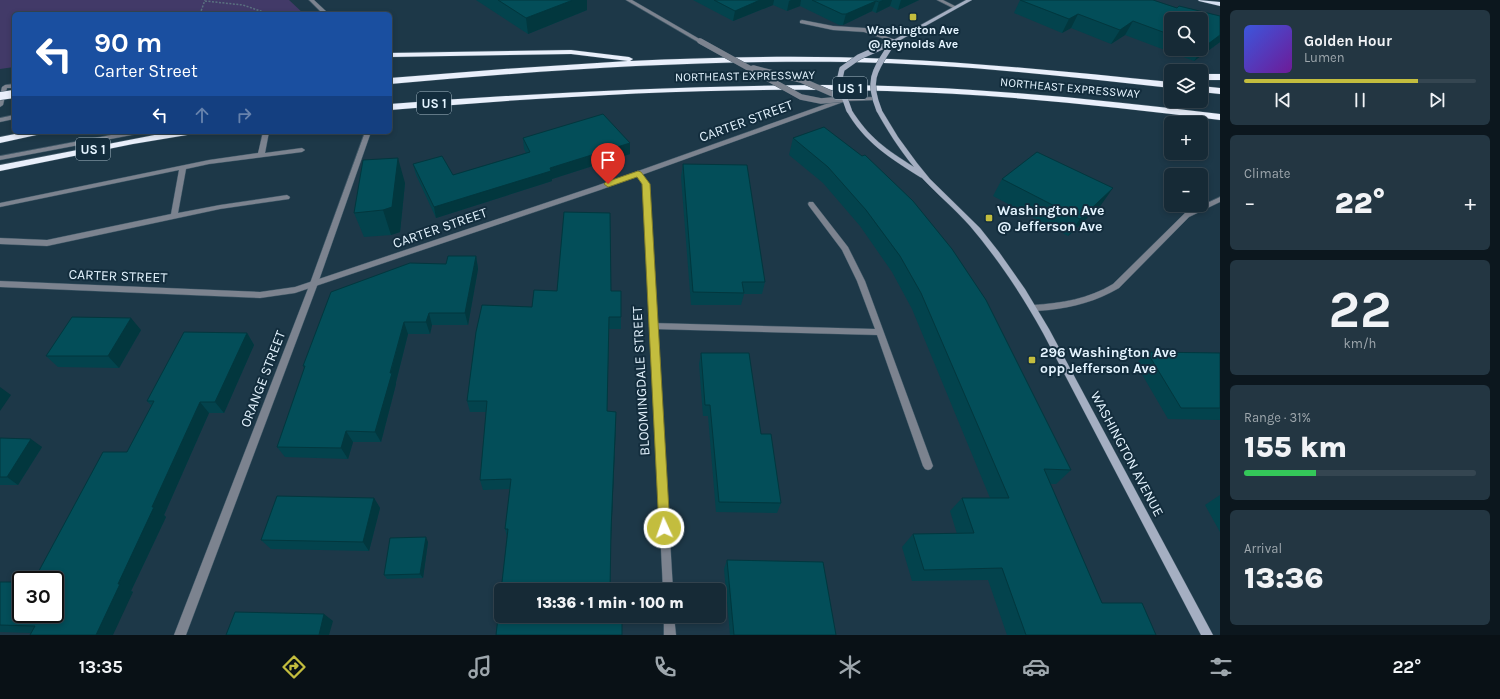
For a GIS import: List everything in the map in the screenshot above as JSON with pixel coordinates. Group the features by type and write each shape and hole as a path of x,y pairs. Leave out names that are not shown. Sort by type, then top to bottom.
{"highway":[{"path":"1201,0 1220,4"},
{"path":"392,55 571,52 666,63"},
{"name":"NORTHEAST EXPRESSWAY","path":"392,81 666,63 848,60 927,63 1164,84"},
{"path":"1073,75 1164,76"},
{"path":"1208,77 1220,77"},
{"name":"NORTHEAST EXPRESSWAY","path":"392,107 478,100 760,88 888,88 1016,96 1220,117"},
{"path":"1208,90 1220,91"},
{"path":"0,96 12,94"},
{"path":"0,140 28,134"},
{"name":"US 1","path":"0,168 176,134"}],"main road":[{"name":"WASHINGTON AVENUE","path":"927,179 876,144 860,128 849,110 839,82 842,69 859,57 894,42 970,0"},
{"name":"WASHINGTON AVENUE","path":"894,42 872,78 871,87 879,110 892,133 927,179 968,220 994,250 1033,308 1207,635"}],"street":[{"path":"311,0 324,12"},
{"path":"628,0 788,91 808,99 822,101 845,99"},
{"path":"939,0 955,7"},
{"path":"802,22 833,28 865,30 894,42"},
{"path":"737,62 801,80 845,99"},
{"path":"0,105 5,87 12,86"},
{"name":"CARTER STREET","path":"0,284 260,295 286,292 313,286 845,99 874,99"},
{"path":"0,120 12,117"},
{"path":"0,158 126,134"},
{"path":"261,155 266,134"},
{"name":"ORANGE STREET","path":"180,635 313,286 367,134"},
{"path":"0,205 184,167 302,150"},
{"path":"174,216 184,167"},
{"name":"BLOOMINGDALE STREET","path":"638,173 646,184 668,583"},
{"path":"0,241 47,243 174,216 287,197"},
{"path":"1033,308 1074,303 1091,299 1108,291 1116,286 1187,215 1220,199"},
{"path":"810,204 845,249 861,281 928,466"},
{"path":"653,326 880,332"},
{"path":"669,623 670,635"}],"path":[{"path":"201,12 205,1 243,5 263,12"}],"shaded area":[{"path":"0,0 289,0 302,12 12,12 12,67 0,69"}],"building":[{"path":"498,0 573,0 526,18"},
{"path":"714,0 760,0 735,11"},
{"path":"812,0 884,0 879,2 876,1 846,14 842,14"},
{"path":"1020,0 1153,0 1177,8 1179,6 1204,12 1164,12 1164,32 1133,21 1120,30 1078,14 1069,19"},
{"path":"1208,13 1220,16 1220,35 1208,44"},
{"path":"603,114 630,143 550,168 551,171 434,207 413,164 442,156 453,175 530,152 523,138"},
{"path":"824,127 862,156 865,155 913,201 952,249 986,300 1071,470 1044,469 1102,603 1142,603 1156,635 1026,635 1002,568 924,570 913,534 974,533 962,498 1009,498 921,293 900,256 866,210 828,167 793,138"},
{"path":"1037,152 1113,188 1080,219 1002,179"},
{"path":"398,158 392,207 383,210 354,213 363,160"},
{"path":"683,164 747,165 765,282 742,282 744,293 693,292"},
{"path":"564,212 610,213 611,291 621,291 621,317 609,317 607,411 616,412 610,583 502,583 508,529 505,529 511,479 480,480 487,401 467,401 476,332 482,305 532,307 534,290 557,291"},
{"path":"448,256 476,256 465,313 429,313 426,322 404,322 390,373 392,373 375,432 346,431 341,448 277,447 305,366 303,366 331,292 410,263 446,264"},
{"path":"72,317 131,318 108,356 46,356"},
{"path":"184,332 247,333 215,402 200,402 96,635 30,635 35,626 0,625 0,582 12,582 12,623 64,623 64,571 39,571 103,452 127,452 154,401 147,401"},
{"path":"1147,352 1220,353 1220,408 1181,408"},
{"path":"701,353 749,353 761,434 771,434 781,503 719,502 710,405 705,405"},
{"path":"0,438 31,439 7,477 0,477"},
{"path":"277,496 374,498 363,542 261,540"},
{"path":"426,537 420,574 384,575 390,538"},
{"path":"727,560 823,562 836,635 734,635"},
{"path":"235,612 324,614 319,635 226,635"},
{"path":"497,623 622,623 622,635 496,635"}],"place":[{"name":"Washington Ave @ Reynolds Ave","path":"913,17"},
{"name":"Washington Ave @ Jefferson Ave","path":"989,218"},
{"name":"296 Washington Ave opp Jefferson Ave","path":"1032,360"}],"route":[{"path":"608,184 638,173 646,184 664,528"}]}
